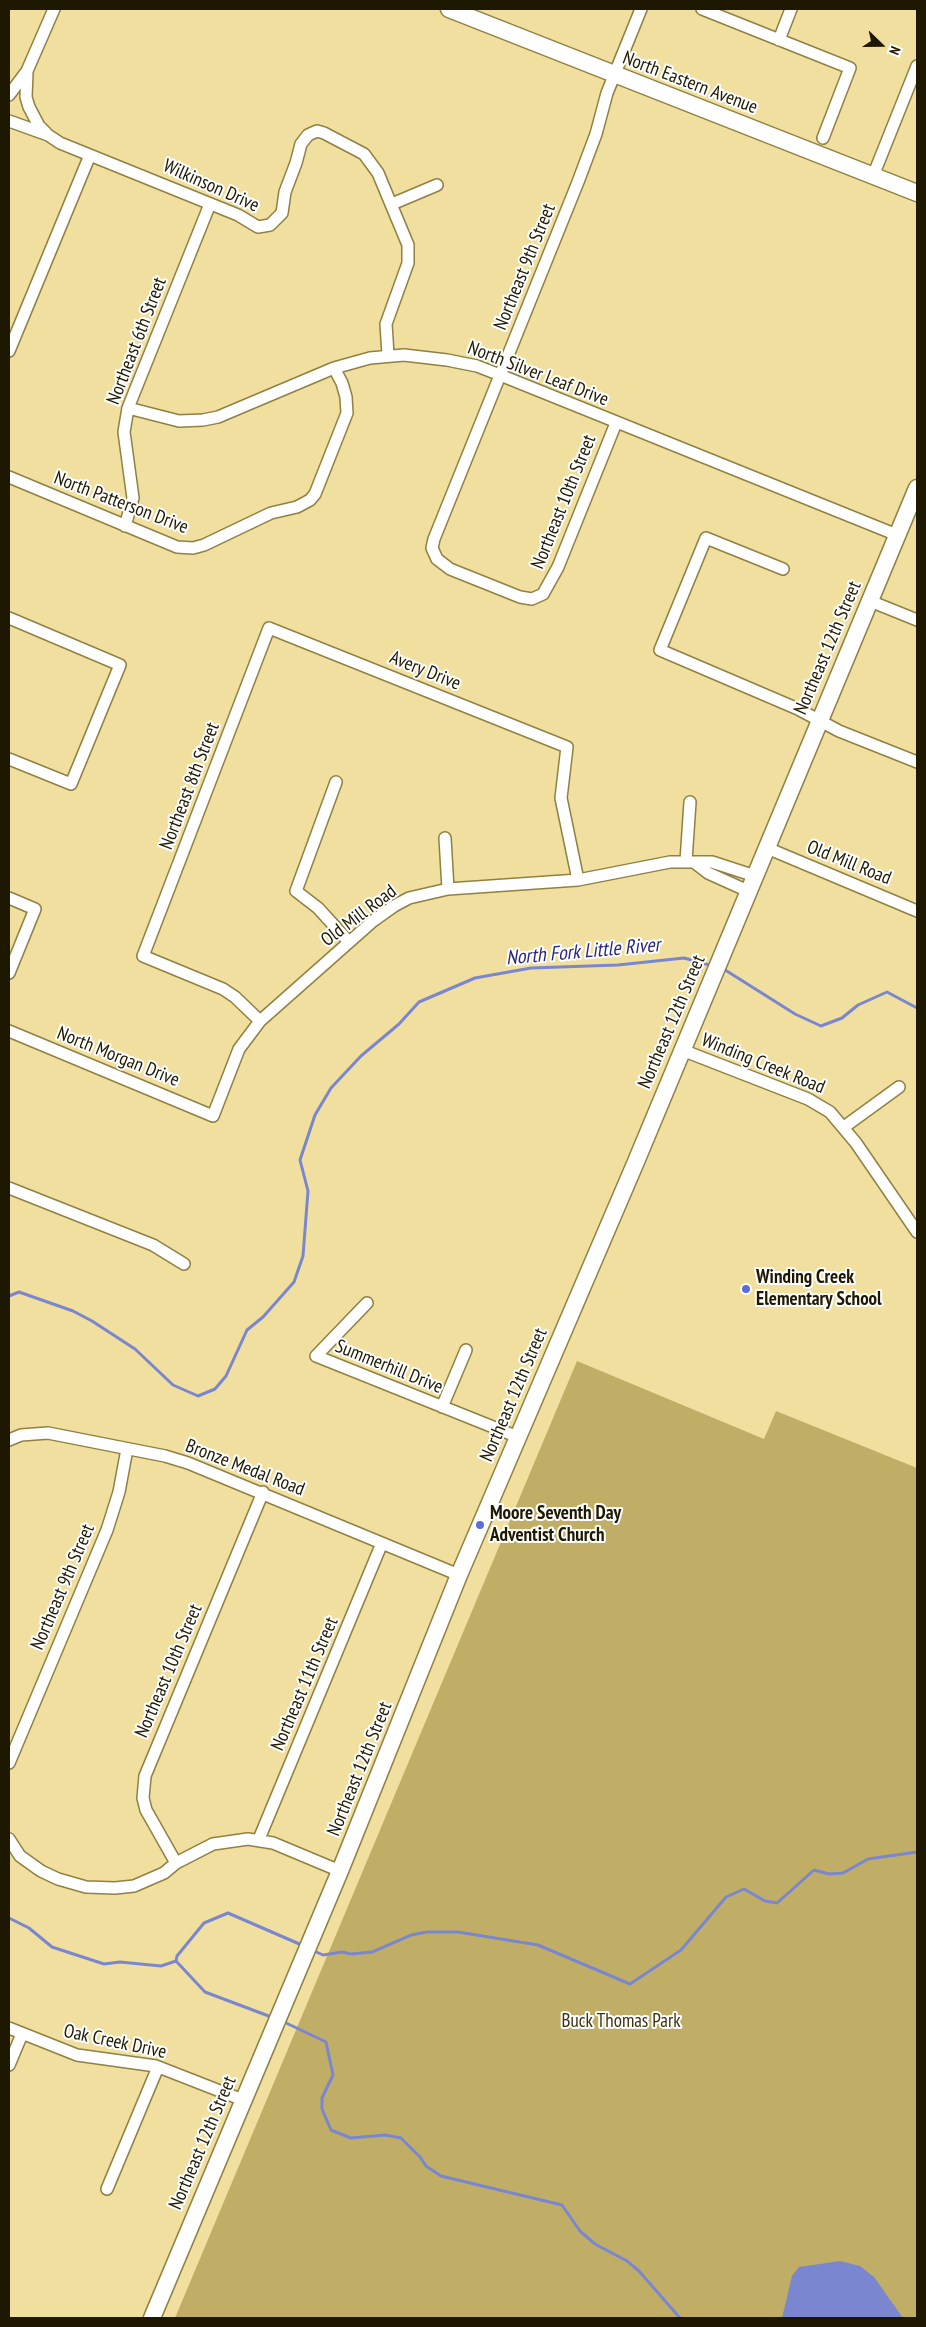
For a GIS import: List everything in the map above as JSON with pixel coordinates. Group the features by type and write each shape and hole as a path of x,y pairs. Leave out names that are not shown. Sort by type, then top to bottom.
{"street":[{"path":"9,95 27,71 54,9"},
{"name":"North Eastern Avenue","path":"449,9 615,76 917,193"},
{"name":"Northeast 9th Street","path":"543,594 532,599 520,597 450,569 442,564 433,554 434,539 578,182 615,76 641,9"},
{"path":"702,9 850,68 823,138"},
{"path":"779,40 791,9"},
{"path":"873,176 917,66"},
{"path":"27,71 26,97 29,107 39,126 48,135"},
{"name":"Wilkinson Drive","path":"9,121 48,135 90,155 210,204 258,227 274,222 282,213 285,192 301,144 308,135 317,131 364,154 369,159 392,204 406,236 409,256 386,324 388,356"},
{"path":"9,351 90,155"},
{"path":"392,204 437,185"},
{"name":"Northeast 6th Street","path":"125,526 133,498 124,432 128,408 210,204"},
{"name":"North Silver Leaf Drive","path":"128,408 179,421 203,420 218,417 334,368 388,356 447,360 476,366 500,375 898,535"},
{"name":"North Patterson Drive","path":"9,477 177,547 193,548 204,545 271,513 297,507 310,500 315,494 347,413 346,397 334,368"},
{"name":"Northeast 10th Street","path":"543,594 558,566 616,423"},
{"name":"Northeast 12th Street","path":"152,2318 274,2024 340,1871 459,1575 752,884 917,488"},
{"path":"783,569 706,538 660,650 917,762"},
{"path":"870,601 917,620"},
{"path":"9,618 120,665 72,784 9,759"},
{"name":"Avery Drive","path":"269,628 567,747 561,798 578,880"},
{"name":"Northeast 8th Street","path":"260,1021 236,997 222,989 143,956 269,628"},
{"path":"336,782 296,891 318,908 348,942"},
{"path":"690,802 691,862 708,873 752,884"},
{"path":"445,838 448,889"},
{"name":"Old Mill Road","path":"767,848 917,910"},
{"name":"Old Mill Road","path":"212,1116 240,1049 260,1021 348,942 394,906 409,898 448,889 578,880 651,864 691,862 712,862 752,884"},
{"path":"9,898 35,909 9,973"},
{"name":"North Morgan Drive","path":"9,1032 212,1116"},
{"name":"Winding Creek Road","path":"682,1050 808,1099 830,1112 844,1127 917,1232"},
{"path":"844,1127 899,1086"},
{"path":"9,1188 153,1245 184,1264"},
{"name":"Summerhill Drive","path":"366,1303 316,1356 518,1437"},
{"path":"442,1406 466,1350"},
{"name":"Bronze Medal Road","path":"9,1440 21,1435 48,1433 188,1463 263,1492 459,1575"},
{"name":"Northeast 9th Street","path":"9,1763 106,1530 119,1492 127,1449"},
{"name":"Northeast 10th Street","path":"176,1863 146,1810 143,1792 145,1776 263,1492"},
{"name":"Northeast 11th Street","path":"259,1839 382,1543"},
{"path":"9,1730 20,1735"},
{"path":"9,1839 20,1856 41,1871 58,1879 86,1887 115,1888 134,1886 164,1874 176,1863 213,1844 234,1840 259,1839 340,1871"},
{"name":"Oak Creek Drive","path":"9,2028 77,2055 130,2061 158,2067 243,2100"},
{"path":"9,2065 22,2034"},
{"path":"107,2190 158,2067"}],"green space":[{"name":"Buck Thomas Park","path":"577,1361 764,1439 776,1411 917,1468 917,2318 175,2318"}],"water":[{"path":"840,2261 860,2266 874,2277 903,2318 782,2318 792,2276 799,2267"}],"waterway":[{"name":"North Fork Little River","path":"9,1296 19,1292 73,1311 92,1321 135,1349 173,1385 198,1396 215,1389 226,1376 247,1330 263,1317 294,1282 303,1256 308,1191 300,1160 315,1115 331,1088 361,1056 399,1024 419,1002 475,978 531,968 618,965 684,958 713,966"},
{"name":"North Fork Little River","path":"722,968 795,1014 821,1026 842,1018 858,1005 887,992 917,1008"},
{"path":"312,1950 323,1955 342,1952 351,1954 372,1952 411,1935 427,1932 458,1932 538,1945 630,1984 681,1950 726,1897 744,1889 765,1901 777,1903 814,1870 829,1874 843,1873 868,1859 917,1852"},
{"path":"9,1918 29,1928 52,1947 104,1964 120,1962 161,1966 176,1961 177,1956 204,1923 228,1913 304,1946"},
{"path":"176,1961 205,1992 274,2018"},
{"path":"282,2021 326,2042 333,2075 322,2098 322,2109 331,2130 351,2138 385,2135 401,2138 420,2157 426,2166 441,2176 562,2205 580,2231 595,2244 627,2261 639,2271 680,2318"}],"place":[{"name":"Winding Creek Elementary School","path":"746,1289"},
{"name":"Moore Seventh Day Adventist Church","path":"480,1525"}]}
